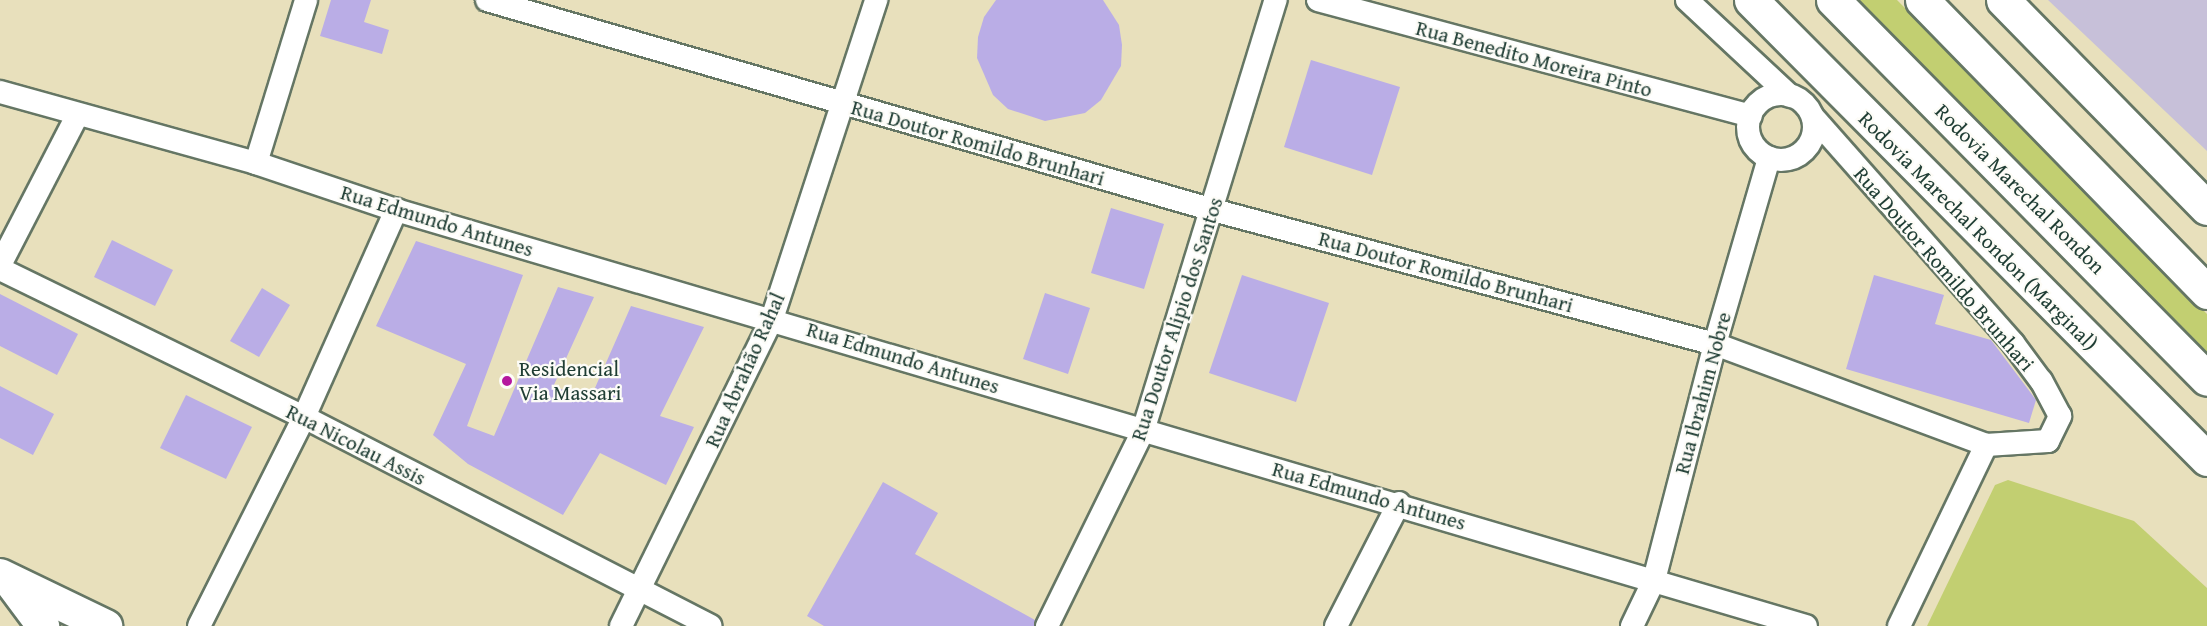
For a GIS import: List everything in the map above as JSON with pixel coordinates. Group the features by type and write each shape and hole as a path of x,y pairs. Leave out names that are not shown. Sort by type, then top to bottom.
{"highway":[{"name":"Rodovia Marechal Rondon (Marginal)","path":"1751,0 2207,459"},
{"name":"Rodovia Marechal Rondon","path":"1833,0 2207,379"},
{"path":"1922,0 2207,292"},
{"path":"2003,0 2207,208"}],"street":[{"path":"256,163 306,0"},
{"name":"Rua Doutor Romildo Brunhari","path":"487,0 1214,210 1715,344 1986,445 2048,441 2060,416 2013,343 1844,156 1813,117"},
{"name":"Rua Abrahão Rahal","path":"621,626 772,319 876,0"},
{"name":"Rua Doutor Alipio dos Santos","path":"1047,626 1143,430 1214,210 1276,0"},
{"name":"Rua Benedito Moreira Pinto","path":"1318,0 1754,111"},
{"path":"1688,0 1744,55 1790,96 1800,100 1813,117 1812,138 1807,148 1788,160 1769,158 1751,142 1754,111 1744,55"},
{"name":"Rua Edmundo Antunes","path":"0,92 77,116 256,163 396,210 1399,503 1806,626"},
{"path":"1754,111 1769,97 1790,96"},
{"path":"0,267 77,116"},
{"name":"Rua Doutor Romildo Brunhari","path":"1807,148 1844,156"},
{"name":"Rua Ibrahim Nobre","path":"1632,626 1654,580 1715,344 1769,158"},
{"path":"199,626 304,417 396,210"},
{"name":"Rua Nicolau Assis","path":"0,267 304,417 639,592 710,626"},
{"path":"1899,626 1986,445"},
{"path":"1336,626 1399,503"},
{"path":"4,578 43,626"},
{"path":"4,578 106,626"}],"shaded area":[{"path":"2048,0 2207,0 2207,151"}],"green space":[{"path":"1854,0 1897,0 2207,314 2207,358"},
{"path":"2008,480 2134,521 2207,588 2207,626 1927,626 1995,485"}],"building":[{"path":"331,0 371,0 364,22 389,30 382,54 320,36"},
{"path":"996,0 1103,0 1119,25 1122,45 1121,66 1101,100 1085,113 1045,121 1008,109 993,95 977,58 978,37 984,17"},
{"path":"1311,60 1400,87 1372,175 1284,147"},
{"path":"1111,208 1164,224 1144,289 1091,273"},
{"path":"112,240 173,270 155,306 94,277"},
{"name":"Residencial Via Massari","path":"416,241 523,275 467,426 494,436 558,287 594,297 553,387 591,397 631,306 704,327 660,416 694,427 666,485 600,453 563,515 468,464 433,435 466,364 376,326"},
{"path":"1242,275 1329,303 1296,402 1209,373"},
{"path":"1874,275 1944,295 1935,324 1991,340 2036,400 2029,423 1846,369"},
{"path":"262,288 290,305 259,357 230,341"},
{"path":"1045,293 1090,308 1068,374 1023,359"},
{"path":"0,294 78,334 57,375 0,346"},
{"path":"0,386 54,414 33,455 0,438"},
{"path":"186,395 252,427 226,479 160,448"},
{"path":"883,482 938,513 915,554 1035,620 1034,626 824,626 807,616"}],"place":[{"name":"Residencial Via Massari","path":"507,381"}]}
